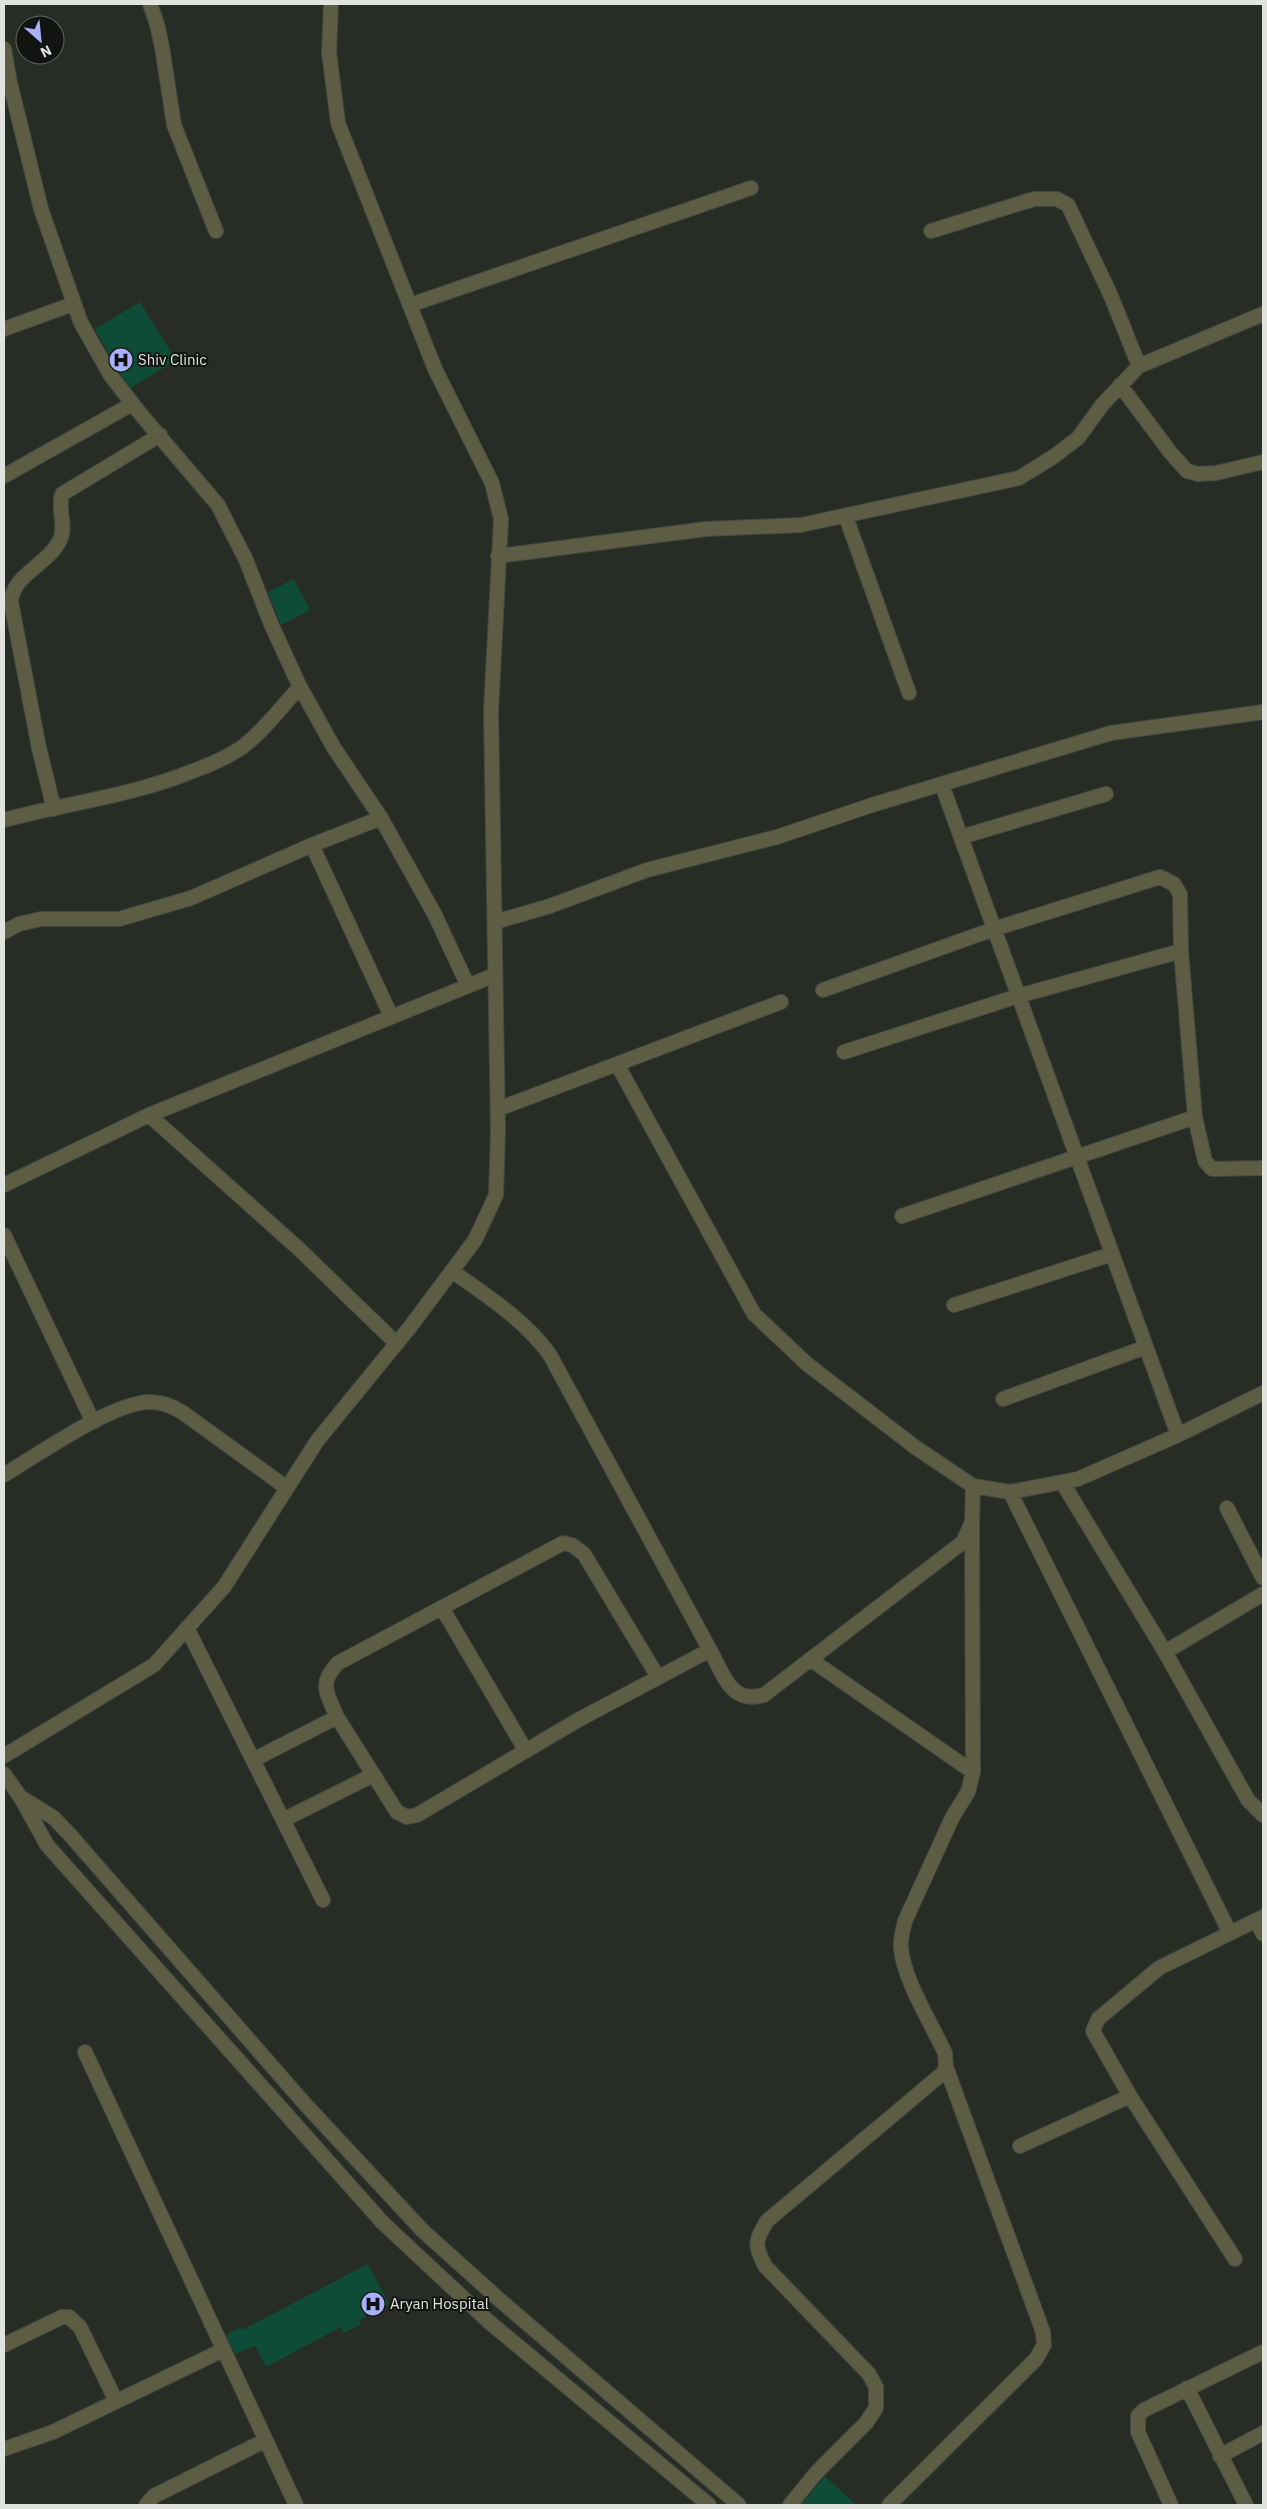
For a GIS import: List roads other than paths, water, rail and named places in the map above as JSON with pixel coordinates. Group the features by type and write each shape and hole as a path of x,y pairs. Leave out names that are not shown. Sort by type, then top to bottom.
{"street":[{"path":"150,4 158,24 174,125 216,231"},
{"path":"4,1756 154,1665 224,1587 318,1441 397,1344 476,1240 496,1195 498,1108 491,711 501,519 492,483 435,369 338,123 329,52 331,4"},
{"path":"4,49 10,83 41,209 80,323 101,359 132,404 218,505 246,560 300,687 334,748 382,818 435,915 468,986"},
{"path":"410,305 751,188"},
{"path":"932,231 1034,199 1057,199 1068,204 1111,296 1139,366"},
{"path":"4,329 73,304"},
{"path":"498,556 706,529 776,527 846,517 1019,478 1053,458 1078,438 1102,405 1139,366 1263,314"},
{"path":"1120,385 1170,452 1187,471 1198,474 1216,473 1263,462"},
{"path":"4,476 132,404"},
{"path":"54,809 39,748 11,594 19,582 45,561 61,538 62,494 160,435"},
{"path":"846,517 909,693"},
{"path":"4,820 112,797 170,781 220,760 242,748 300,687"},
{"path":"495,922 550,906 647,870 778,837 872,805 1111,733 1263,712"},
{"path":"942,785 1178,1435"},
{"path":"961,837 1106,794"},
{"path":"4,932 19,924 41,919 119,919 191,898 312,845 382,818"},
{"path":"312,845 391,1016"},
{"path":"823,990 994,929 1160,877 1174,884 1180,894 1180,951 1195,1117 1205,1161 1212,1170 1263,1168"},
{"path":"844,1052 1018,996 1180,951"},
{"path":"4,1185 149,1115 495,975"},
{"path":"498,1108 781,1002"},
{"path":"617,1064 754,1314 807,1364 915,1447 973,1486 1010,1492 1078,1478 1178,1435 1263,1393"},
{"path":"149,1115 299,1249 397,1344"},
{"path":"902,1216 1076,1155 1195,1117"},
{"path":"4,1235 93,1422"},
{"path":"954,1305 1112,1254"},
{"path":"452,1271 523,1324 539,1339 550,1355 732,1690 739,1695 747,1697 764,1695 963,1542 972,1522"},
{"path":"1002,1398 1146,1347"},
{"path":"4,1475 93,1422 130,1405 149,1402 167,1404 182,1412 288,1488"},
{"path":"1062,1482 1165,1652 1248,1800 1263,1815"},
{"path":"889,2505 1030,2366 1042,2351 1044,2345 1043,2332 946,2067 945,2053 908,1974 901,1950 901,1939 905,1921 952,1818 968,1792 973,1772 973,1486"},
{"path":"1010,1492 1230,1933"},
{"path":"1227,1508 1263,1578"},
{"path":"658,1678 584,1554 572,1545 563,1543 338,1663 330,1672 325,1690 337,1717 397,1812 407,1816 417,1815 526,1751 710,1650"},
{"path":"1165,1652 1263,1594"},
{"path":"442,1608 526,1751"},
{"path":"187,1628 323,1900"},
{"path":"810,1659 973,1772"},
{"path":"253,1760 337,1717"},
{"path":"4,1774 21,1798 47,1845 382,2223 488,2321 708,2505"},
{"path":"282,1820 373,1775"},
{"path":"21,1798 54,1818 71,1836 311,2110 423,2231 502,2302 739,2505"},
{"path":"1235,2259 1130,2096 1093,2031 1094,2024 1159,1968 1260,1919 1263,1934"},
{"path":"85,2052 264,2440 296,2505"},
{"path":"790,2505 816,2472 866,2423 876,2408 876,2387 870,2374 765,2266 756,2248 758,2238 767,2221 916,2097 943,2073 946,2067"},
{"path":"1020,2146 1130,2096"},
{"path":"4,2345 62,2317 69,2317 80,2328 116,2402"},
{"path":"4,2449 53,2432 223,2350"},
{"path":"1171,2505 1138,2432 1136,2422 1138,2416 1144,2410 1263,2352"},
{"path":"1187,2388 1246,2505"},
{"path":"1220,2456 1263,2433"},
{"path":"146,2505 154,2496 264,2440"}],"place":[{"name":"Shiv Clinic","path":"121,360"},
{"name":"Aryan Hospital","path":"373,2304"}]}
